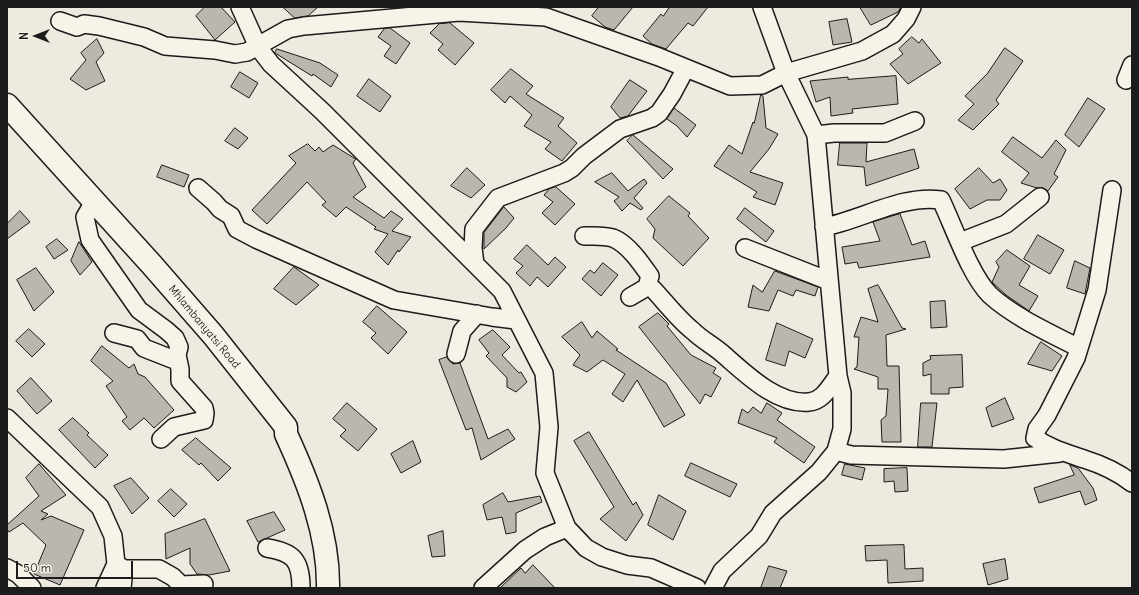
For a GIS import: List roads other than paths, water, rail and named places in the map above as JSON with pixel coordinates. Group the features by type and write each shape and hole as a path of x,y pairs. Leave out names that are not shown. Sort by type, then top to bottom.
{"main road":[{"name":"Mhlambanyatsi Road","path":"7,105 213,335 286,427 286,434 304,474 321,527 328,577 328,588"}],"street":[{"path":"240,7 258,47 272,64 322,111 502,291 544,373 549,427 545,473 567,528 586,548 602,557 627,565 651,568 697,588"},
{"path":"528,7 546,17 686,68 730,86 762,85 786,74 862,51 893,34 906,19 912,7"},
{"path":"713,588 722,571 759,536 773,513 819,472 836,451 842,430 842,393 838,376 816,135 786,74 762,7"},
{"path":"60,21 69,26 77,27 84,24 99,26 144,37 164,46 215,50 234,54 247,52 258,47 288,29 323,23 459,12 546,17"},
{"path":"475,264 473,248 474,228 498,198 564,173 595,147 620,129 652,118 658,113 672,94 686,68"},
{"path":"816,135 834,133 885,133 915,121"},
{"path":"198,188 220,209 231,216 237,228 256,239 394,300 516,320"},
{"path":"1004,460 1030,447 1035,438 1037,429 1047,415 1058,394 1079,348 1097,290 1112,190"},
{"path":"960,242 1006,224 1040,197"},
{"path":"824,227 852,220 867,212 932,199 941,200 969,263 990,294 1029,323 1079,348"},
{"path":"94,202 85,217 90,240 139,310 175,338 179,347 177,355 180,369 180,382 204,408 204,420 174,427 161,439"},
{"path":"584,236 613,238 622,244 637,257 650,276 647,287"},
{"path":"745,248 829,281"},
{"path":"630,296 647,287 653,289 692,330 724,354 738,369 750,375 769,391 793,401 810,402 823,396 838,376"},
{"path":"456,354 462,331 477,314"},
{"path":"114,333 137,339 144,348 161,356 172,359 177,355"},
{"path":"7,418 100,507 113,536 120,566 122,588"},
{"path":"1035,438 1062,453 1085,459 1132,483"},
{"path":"836,451 851,455 1004,460 1025,458 1039,454 1062,453"},
{"path":"483,588 525,550 545,537 567,528"},
{"path":"267,548 283,550 291,555 301,575 301,588"},
{"path":"120,566 159,569 173,577 181,585 204,584"},
{"path":"105,588 120,566"},
{"path":"7,568 18,574 32,588"}]}
